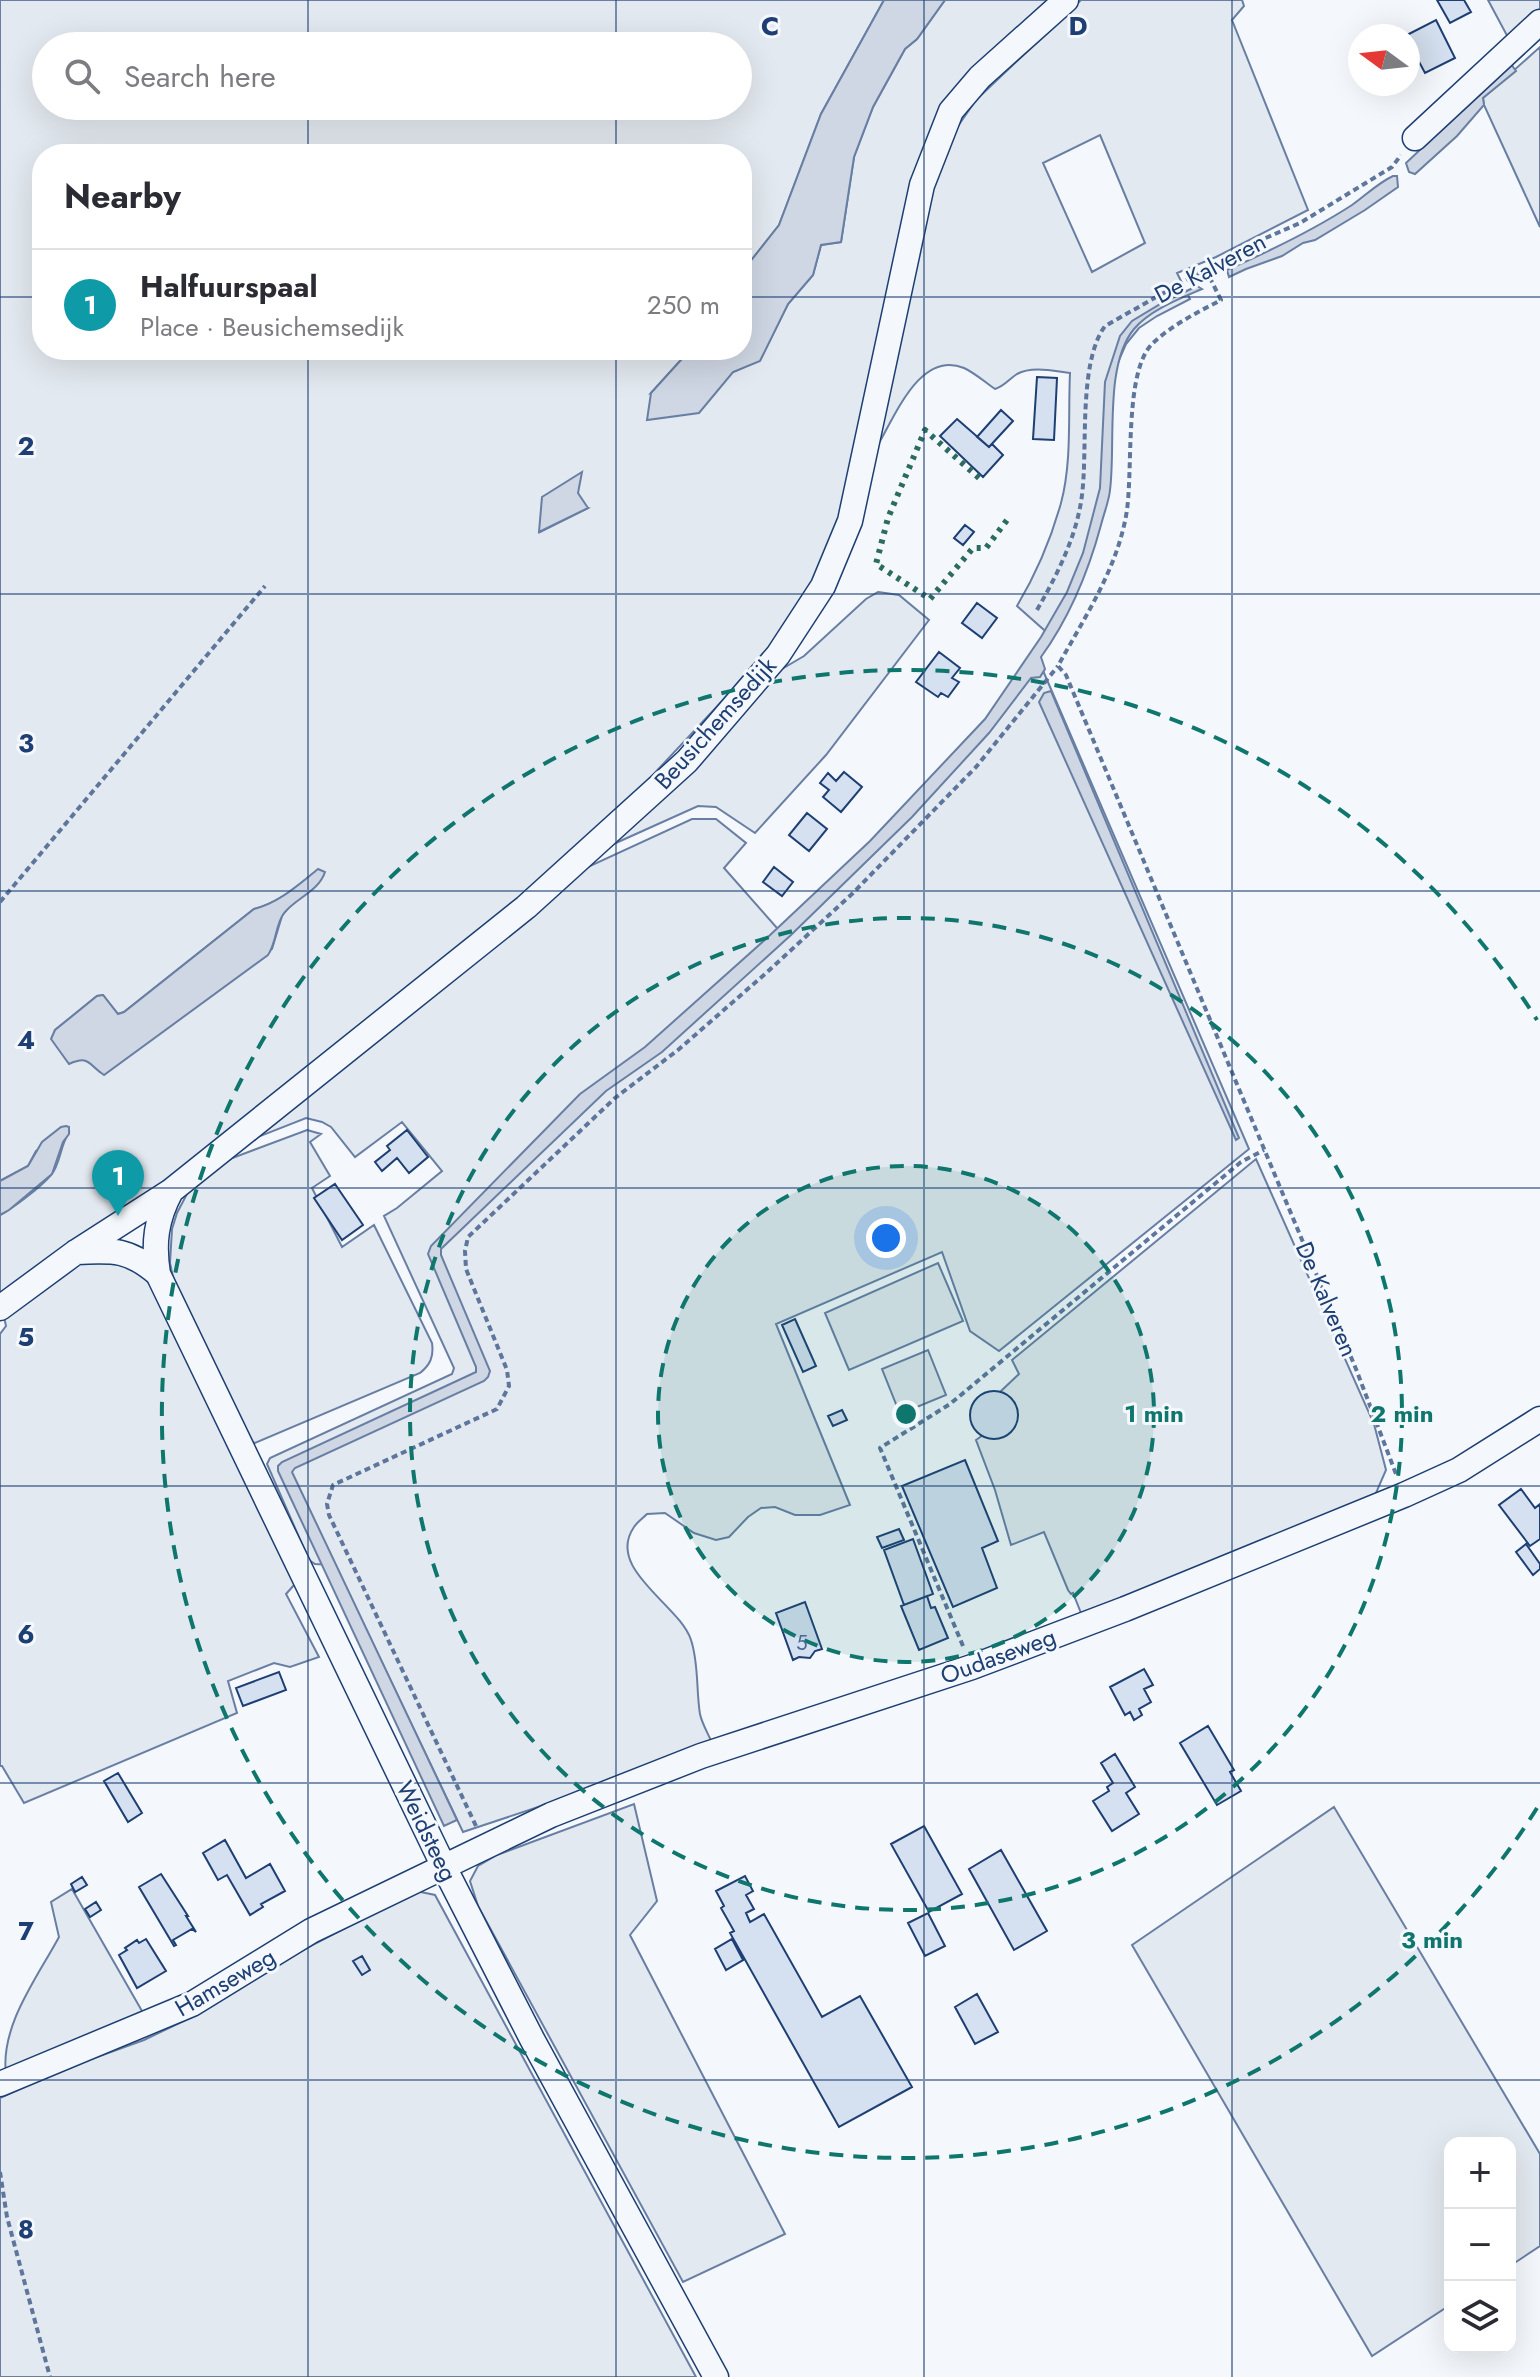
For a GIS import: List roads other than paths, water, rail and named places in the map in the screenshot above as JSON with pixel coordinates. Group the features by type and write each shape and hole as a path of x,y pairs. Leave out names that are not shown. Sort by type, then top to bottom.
{"street":[{"name":"Beusichemsedijk","path":"0,1308 76,1252 171,1191 526,907 687,761 778,655 823,586 850,521 922,185 951,111 980,77 1066,0"},
{"path":"1415,138 1540,22"},
{"name":"Weidsteeg","path":"171,1191 160,1212 156,1231 154,1251 158,1274 444,1867 532,2039 716,2377"},
{"path":"76,1252 125,1253 141,1259 158,1274"},
{"name":"Oudaseweg","path":"444,1867 551,1815 701,1756 972,1667 1125,1609 1404,1495 1459,1470 1540,1419"},
{"name":"Hamseweg","path":"0,2084 192,2004 311,1931 444,1867"}],"place":[{"name":"Halfuurspaal","path":"118,1216"}]}
